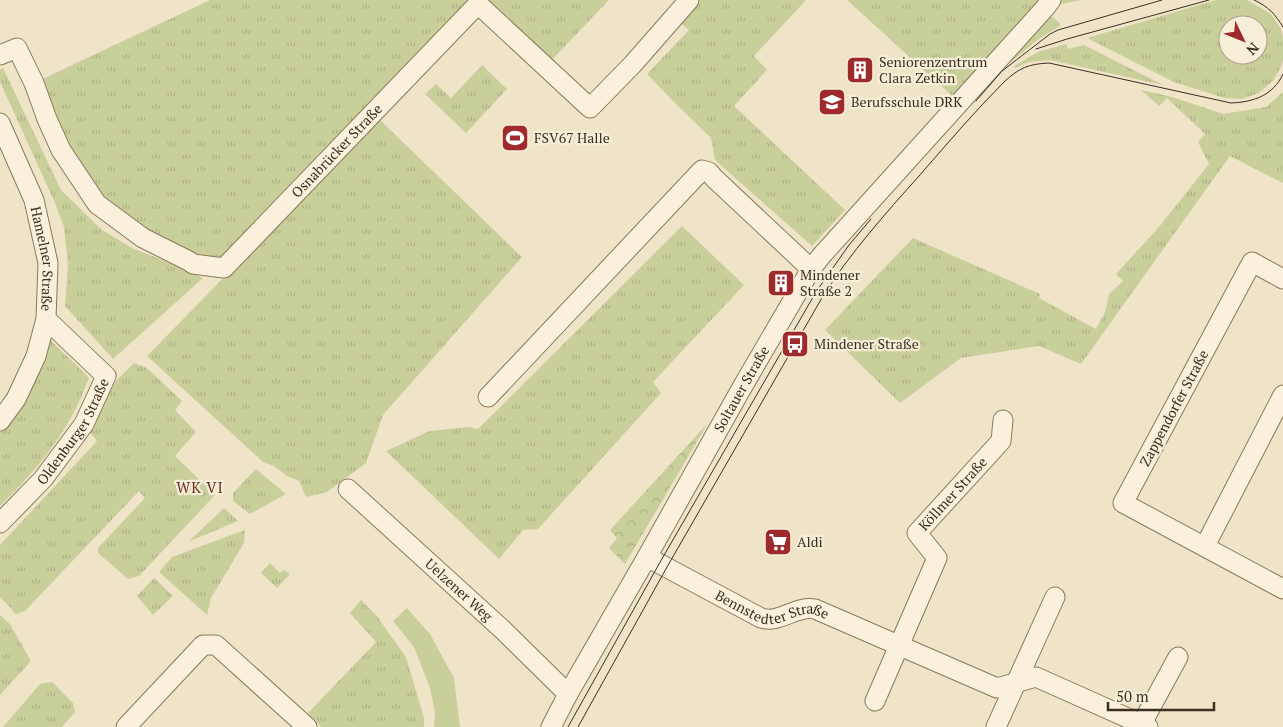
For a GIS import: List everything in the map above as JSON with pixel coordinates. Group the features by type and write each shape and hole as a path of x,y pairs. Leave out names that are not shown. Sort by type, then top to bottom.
{"street":[{"name":"Osnabrücker Straße","path":"0,55 17,48 34,83 61,150 97,204 143,238 189,262 224,268 478,4 590,108 633,64 689,0"},
{"name":"Soltauer Straße","path":"551,727 740,391 811,269 1051,0"},
{"name":"Hamelner Straße","path":"0,123 34,200 48,263 46,319 36,356 16,399 0,421"},
{"path":"488,397 702,170 709,172 811,269"},
{"name":"Zappendorfer Straße","path":"1283,279 1252,262 1123,503 1283,589"},
{"name":"Oldenburger Straße","path":"0,523 43,479 84,424 106,376 46,319"},
{"path":"1205,546 1283,395"},
{"name":"Köllmer Straße","path":"898,646 937,558 917,533 1000,440 1003,420"},
{"name":"Uelzener Weg","path":"348,489 504,631 568,694"},
{"name":"Bennstedter Straße","path":"647,557 766,620 810,608 831,615 997,688 1036,677 1143,726 1178,657"},
{"path":"996,727 1055,597"},
{"path":"126,727 203,645 216,645 307,727"},
{"path":"875,701 898,646"}],"green space":[{"path":"210,0 609,0 547,65 478,4 224,268 189,261 95,202 34,83"},
{"path":"700,0 806,0 754,56 767,70 734,106 845,210 812,246 715,160 711,138 647,74 689,30 679,22"},
{"path":"847,0 1081,0 1046,7 960,103"},
{"path":"1216,0 1247,0 1271,14 1281,29 1283,37 1282,65 1273,81 1259,93 1242,99 1224,98 1174,82 1087,38"},
{"path":"1050,15 1060,23 1060,26 1040,38 1011,62 1009,60"},
{"path":"1066,44 1068,49 1084,45 1163,85 1050,60 1029,62 1016,68 1014,66 1038,52"},
{"path":"482,65 507,89 466,133 425,94 436,84 451,98"},
{"path":"3,68 61,190 102,230 132,248 203,278 113,359 65,306 68,265 64,227 0,82 0,70"},
{"path":"1141,90 1172,97 1223,114 1266,107 1283,92 1283,183 1230,156 1081,364 1039,346 961,358 900,403 825,330 913,238 1040,294 1039,298 1096,329 1105,312 1109,294 1123,281 1116,274 1159,227 1209,164 1198,142 1205,134 1167,98 1159,106"},
{"path":"379,119 522,257 383,415 366,463 327,492 306,497 299,481 287,476 274,466 263,462 147,356"},
{"path":"682,226 744,285 653,382 661,393 538,529 523,530 499,559 386,451 430,431 468,427 478,429"},
{"path":"50,340 89,378 75,410 58,439 31,474 0,506 0,432 20,409"},
{"path":"134,363 147,368 182,401 175,410 196,432 175,456 215,495 139,576 128,579 98,553 98,548 145,498 139,491 25,611 16,614 0,597 0,545 97,441 89,431 116,381"},
{"path":"708,423 625,564 609,548 617,538 610,530"},
{"path":"256,469 286,494 250,514 233,501 233,493"},
{"path":"224,508 238,521 188,542"},
{"path":"245,530 244,543 211,598 207,615 159,572 172,557"},
{"path":"270,563 280,573 284,570 290,574 277,588 261,573"},
{"path":"154,578 173,596 153,615 137,596"},
{"path":"361,600 376,615 406,657 424,718 424,727 321,727 308,713 376,642 350,613"},
{"path":"407,608 430,634 454,678 460,727 434,727 435,713 430,688 414,647 393,621"},
{"path":"0,615 10,624 31,661 0,695"},
{"path":"52,682 73,703 75,712 62,727 3,727 40,684"}],"tram line":[{"path":"976,101 1002,71 1050,34 1058,30 1162,0"},
{"path":"1036,49 1209,0"},
{"path":"1254,0 1271,11 1283,27"},
{"path":"578,727 667,567 823,296 845,264 881,219 1004,82 1014,73 1024,68 1035,64 1049,63 1231,103 1247,101 1268,93 1279,82 1283,74"},
{"path":"568,727 659,564 816,292 849,245 871,219"}],"place":[{"name":"Seniorenzentrum Clara Zetkin","path":"860,70"},
{"name":"Berufsschule DRK","path":"832,102"},
{"name":"FSV67 Halle","path":"515,138"},
{"name":"Mindener Straße 2","path":"781,283"},
{"name":"Mindener Straße","path":"795,344"},
{"name":"Aldi","path":"778,542"}],"district":[{"name":"WK VI","path":"200,488"}]}
